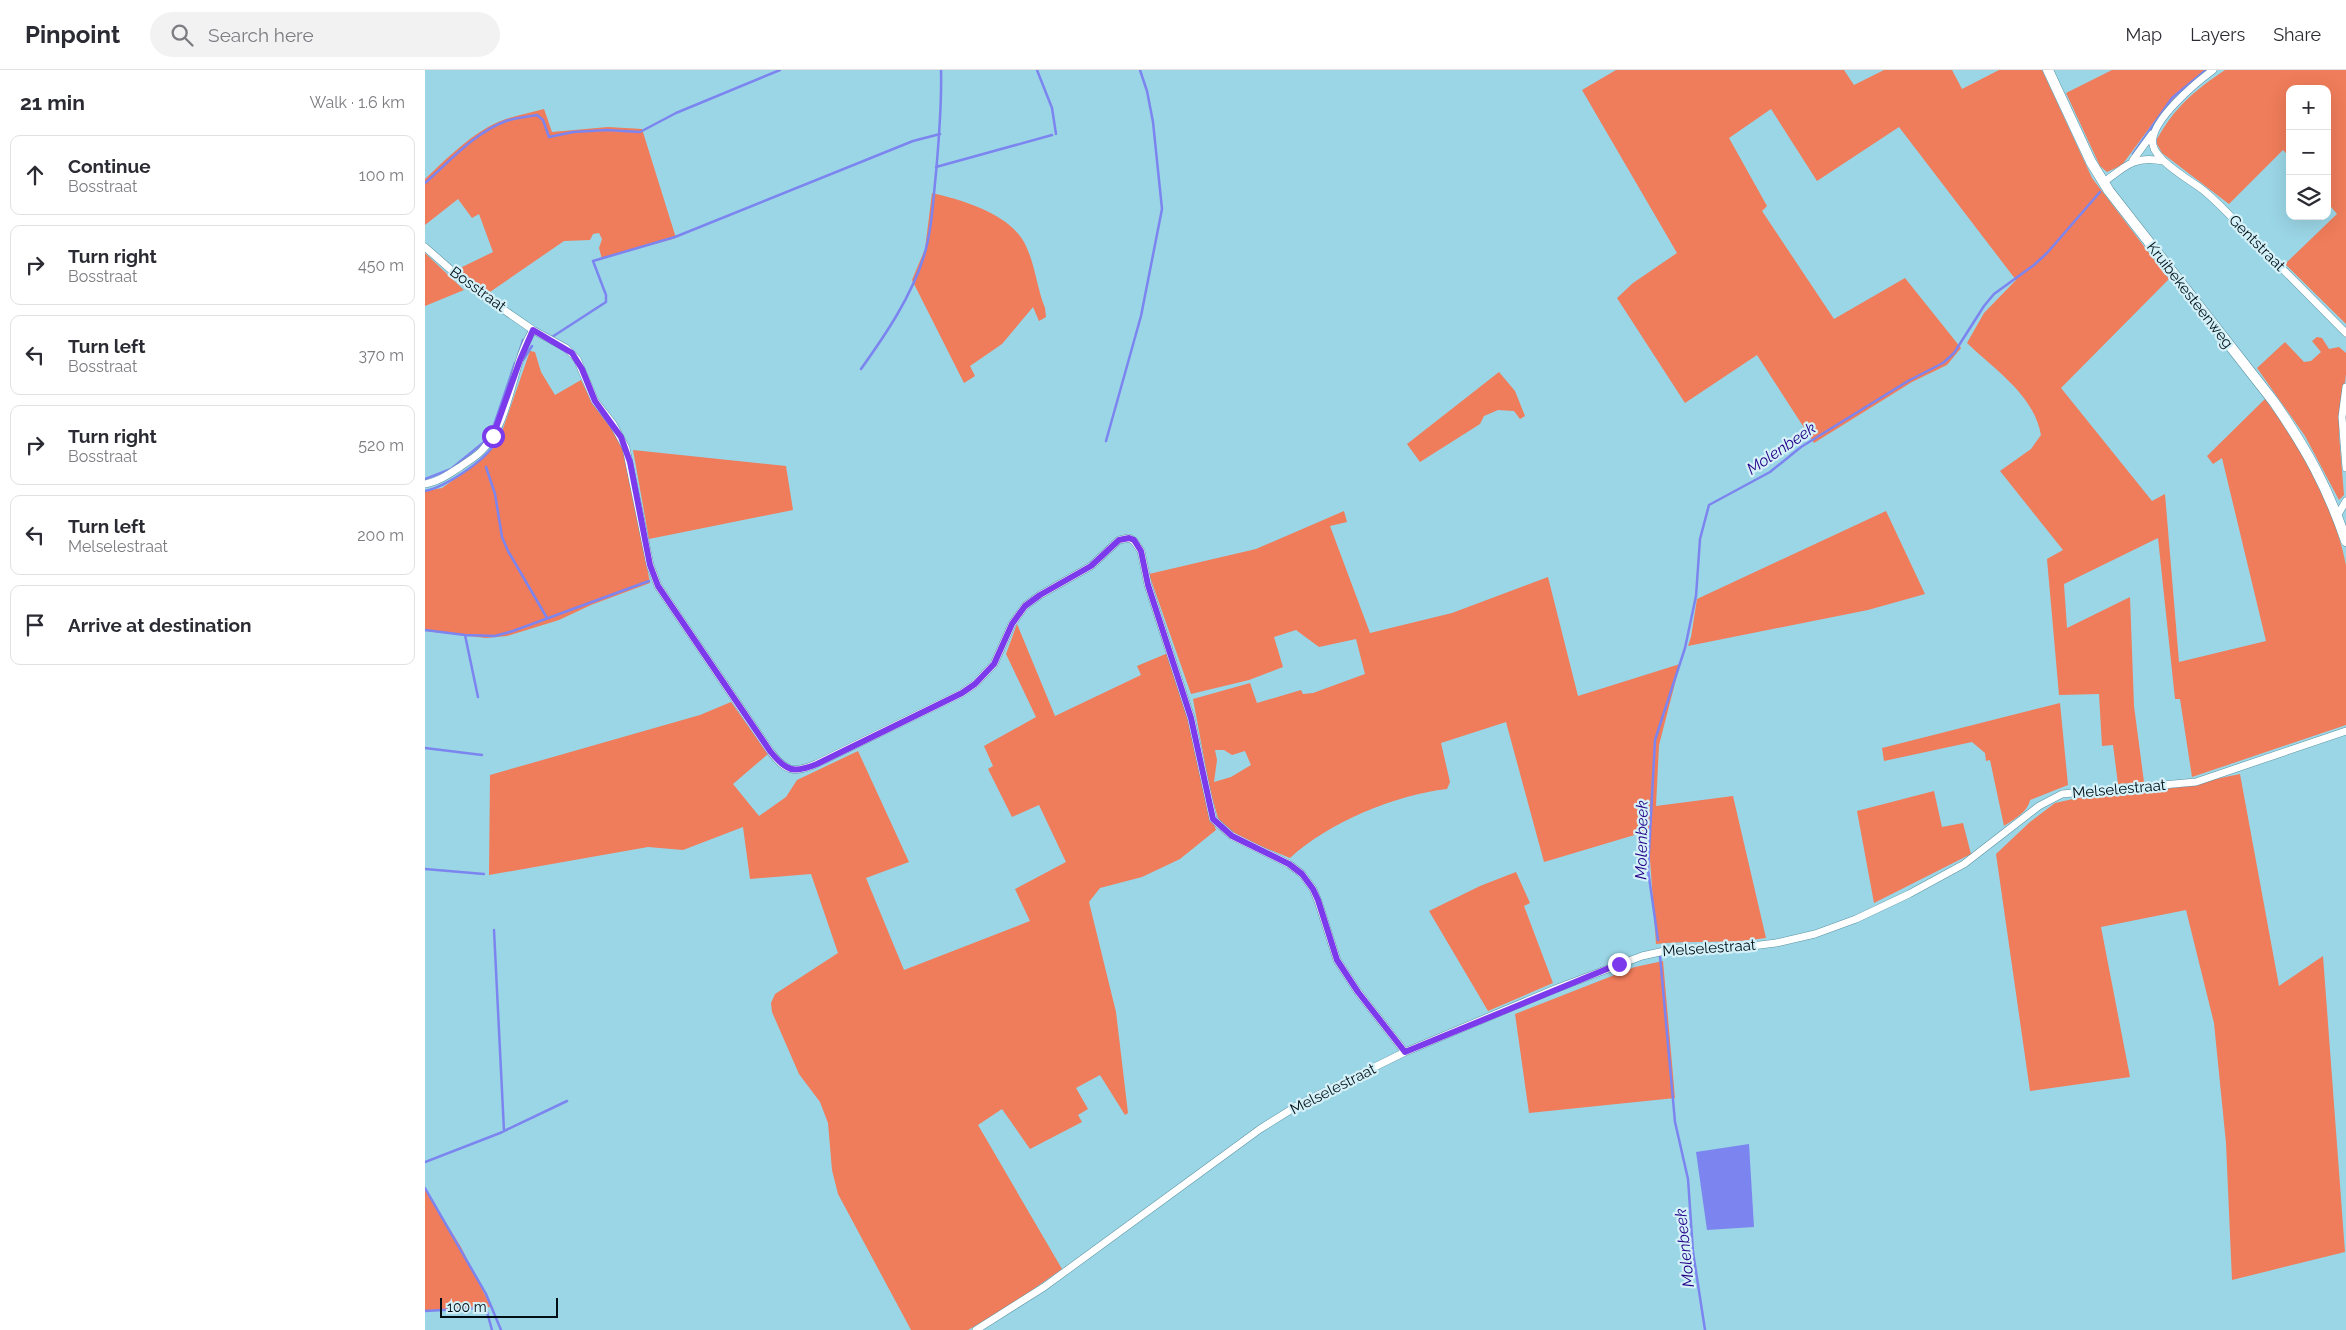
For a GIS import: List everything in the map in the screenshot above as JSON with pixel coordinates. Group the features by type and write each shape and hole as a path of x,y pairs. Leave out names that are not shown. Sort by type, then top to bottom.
{"street":[{"name":"Kruibekesteenweg","path":"2048,70 2091,162 2103,182 2274,402 2309,454 2327,488 2346,541"},
{"path":"2103,182 2131,162 2176,102 2196,82 2213,70"},
{"path":"2154,132 2153,146 2163,161"},
{"path":"2131,162 2150,158 2163,161"},
{"name":"Gentstraat","path":"2163,161 2209,195 2346,334"},
{"name":"Bosstraat","path":"425,246 463,281 533,330 566,348 577,359 595,401 613,424 626,448 650,565 658,586 778,762 792,770 799,770 817,764 962,693 985,676 994,664 1014,620 1025,606 1053,587 1091,566 1119,540 1129,538 1134,540 1141,551 1148,585 1191,718 1213,819 1232,836 1289,864 1302,874 1313,889 1318,900 1337,960 1405,1052"},
{"path":"425,484 441,478 473,458 493,436 520,360 533,330"},
{"path":"2346,387 2342,417 2346,468"},
{"path":"2337,516 2346,501"},
{"name":"Melselestraat","path":"976,1330 1044,1287 1260,1129 1300,1104 1405,1052 1555,989 1642,956 1678,948 1736,948 1777,943 1815,934 1856,918 1909,894 1964,864 2039,806 2063,794 2196,782 2346,731"}],"shaded area":[{"path":"1616,70 1844,70 1854,85 1884,70 1952,70 1962,89 1999,70 2042,70 2092,178 2169,279 2061,388 2152,501 2165,494 2179,662 2266,641 2222,458 2213,464 2207,456 2265,399 2291,437 2315,478 2341,543 2346,565 2346,725 2192,777 2180,699 2175,699 2158,538 2064,584 2067,628 2130,597 2134,706 2144,782 2118,784 2113,745 2102,746 2099,694 2059,695 2047,559 2063,550 2000,471 2031,449 2041,435 2037,421 2022,395 2001,373 1967,343 1984,313 2016,280 1899,127 1817,181 1771,109 1729,138 1767,206 1762,211 1834,319 1905,278 1961,348 1947,365 1912,382 1814,443 1757,355 1685,403 1617,298 1633,283 1677,253 1582,90"},
{"path":"2112,70 2205,70 2182,89 2156,119 2122,165 2107,172 2100,166 2066,93"},
{"path":"2225,70 2346,70 2346,324 2285,264 2337,214 2331,207 2331,85 2286,85 2286,153 2283,150 2229,204 2162,153 2157,144 2157,139 2171,118 2204,85"},
{"path":"544,109 552,132 608,127 642,129 676,238 602,259 599,248 602,239 599,233 593,234 590,240 564,241 487,294 456,270 493,252 479,214 472,218 458,199 425,225 425,179 479,132 508,118"},
{"path":"932,193 971,204 1010,225 1019,235 1029,253 1045,308 1046,317 1039,321 1033,307 1002,344 970,366 975,376 964,383 912,280 925,249"},
{"path":"425,253 464,290 425,306"},
{"path":"2317,337 2322,338 2329,349 2339,347 2346,353 2346,374 2339,434 2344,495 2339,500 2305,436 2257,368 2285,342 2304,362 2311,361 2321,352 2312,341"},
{"path":"530,351 535,352 541,372 555,395 581,380 592,403 618,438 627,461 650,583 591,605 559,620 507,636 486,638 425,631 425,491 442,488 473,466 498,443"},
{"path":"1499,372 1515,391 1525,416 1520,419 1514,411 1498,410 1484,416 1480,424 1420,462 1407,444"},
{"path":"633,450 786,466 793,510 649,539"},
{"path":"1344,511 1347,522 1330,526 1370,633 1452,613 1548,577 1578,696 1680,664 1659,745 1656,806 1733,796 1766,938 1739,941 1656,944 1648,831 1544,862 1506,722 1441,743 1450,782 1447,789 1406,797 1364,812 1324,833 1290,858 1246,840 1222,825 1218,818 1210,790 1193,699 1250,683 1257,703 1301,690 1303,694 1313,693 1365,674 1356,639 1319,647 1296,630 1274,637 1283,667 1249,680 1191,694 1149,574 1256,549","holes":["1215,750 1224,750 1232,755 1245,751 1251,765 1231,777 1214,782 1217,760"]},
{"path":"1886,511 1925,594 1868,610 1688,646 1697,599"},
{"path":"1017,624 1055,716 1141,675 1137,666 1168,653 1185,699 1209,811 1216,830 1180,859 1142,877 1100,888 1089,902 1116,1012 1128,1113 1125,1115 1100,1075 1076,1088 1088,1109 1078,1115 1082,1122 1030,1149 1002,1109 978,1125 1062,1269 1008,1307 968,1330 911,1330 838,1194 832,1170 828,1123 820,1102 799,1074 772,1012 771,1003 775,994 838,953 811,874 750,879 743,827 683,850 648,847 489,875 490,775 700,715 731,702 768,754 733,784 759,816 786,797 797,780 858,751 909,862 866,878 904,970 1030,921 1015,889 1066,862 1039,805 1012,817 988,769 993,766 984,746 1036,717 1006,654"},
{"path":"2060,703 2068,785 2030,800 2023,812 2004,826 1990,760 1986,761 1985,753 1972,742 1884,761 1882,748"},
{"path":"2240,774 2279,986 2323,956 2345,1252 2232,1280 2226,1143 2214,1023 2186,910 2101,927 2130,1077 2030,1091 1996,854 2030,822 2055,803 2082,797 2152,792"},
{"path":"1934,791 1942,827 1963,823 1971,854 1874,903 1857,811"},
{"path":"1516,872 1530,903 1524,906 1553,983 1488,1011 1429,911 1480,886"},
{"path":"1663,961 1675,1098 1529,1113 1515,1014 1635,967"},
{"path":"425,1189 461,1247 491,1307 425,1311"}],"water":[{"path":"1749,1144 1754,1227 1707,1230 1696,1152"}],"waterway":[{"path":"425,183 473,140 494,126 506,121 537,115 543,120 549,137 573,132 607,130 640,132 676,113 780,70"},
{"path":"861,369 905,301 919,271 927,246 936,173 941,109 941,70"},
{"path":"1037,70 1052,108 1056,134"},
{"path":"1106,441 1141,316 1162,209 1153,122 1147,91 1140,70"},
{"name":"Molenbeek","path":"2133,154 2172,98 2206,70"},
{"path":"552,337 606,302 606,295 593,261 675,237 913,141 940,134"},
{"path":"936,167 1052,135"},
{"name":"Molenbeek","path":"1658,940 1648,870 1655,740 1685,648 1696,596 1700,539 1709,505 1770,472 1801,447 1908,381 1943,363 1954,353 1984,306 1994,294 2034,265 2047,253 2100,192"},
{"path":"518,356 523,340"},
{"path":"523,360 532,346"},
{"path":"425,479 451,469 484,442 492,431 515,363"},
{"path":"425,491 453,479 483,458 495,443 502,425"},
{"path":"486,467 495,494 502,537 508,551 547,618"},
{"path":"465,635 495,636 513,631 649,581"},
{"path":"425,630 465,635 478,697"},
{"path":"425,748 482,755"},
{"path":"425,869 484,874"},
{"path":"494,930 504,1131"},
{"name":"Molenbeek","path":"1660,956 1675,1122 1688,1179 1693,1252 1705,1330"},
{"path":"425,1162 500,1133 567,1101"},
{"path":"425,1188 486,1294 501,1330"},
{"path":"425,1311 478,1308 487,1312 492,1330"}],"route":[{"path":"493,436 499,424 529,336 533,330 572,353 582,369 589,391 613,424 626,448 650,565 658,586 778,762 792,770 808,768 817,764 962,693 985,676 994,664 1012,624 1025,606 1059,583 1091,566 1119,540 1124,538 1134,540 1141,551 1148,585 1191,718 1213,819 1232,836 1289,864 1302,874 1313,889 1318,900 1337,960 1358,992 1400,1042 1405,1052 1512,1006 1619,964"}]}
